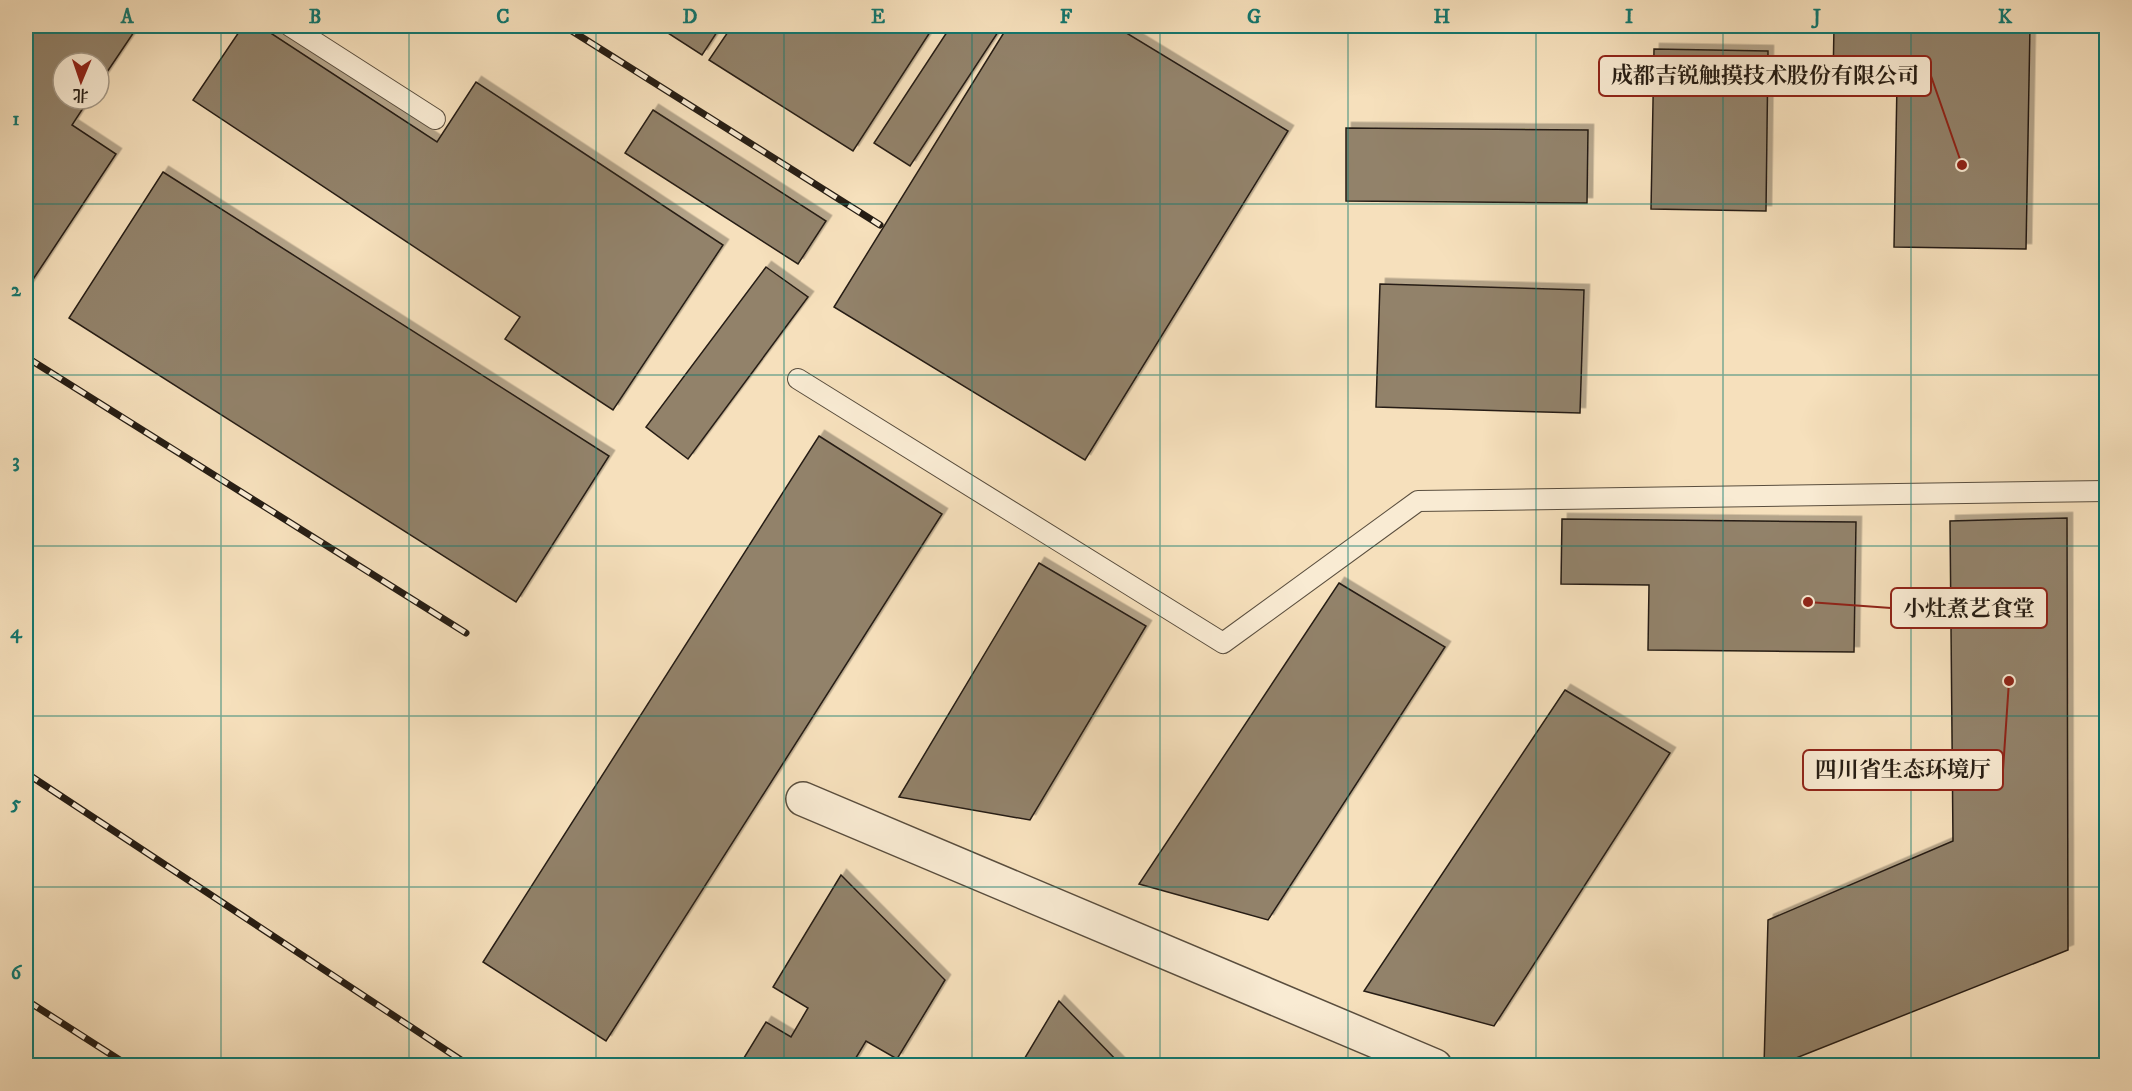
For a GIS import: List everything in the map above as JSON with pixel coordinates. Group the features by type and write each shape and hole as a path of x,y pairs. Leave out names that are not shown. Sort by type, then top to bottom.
{"street":[{"path":"803,799 1435,1065"}],"lane":[{"path":"290,26 435,119"},
{"path":"798,379 1223,643 1418,501 2106,491"}],"building":[{"path":"26,26 138,26 111,66 111,51 51,51 51,111 81,111 72,125 116,154 26,290"},
{"path":"243,26 260,26 437,142 476,82 723,245 613,410 505,339 520,317 193,100"},
{"path":"657,26 721,26 702,55"},
{"path":"732,26 934,26 853,151 709,60"},
{"path":"951,26 1002,26 910,166 874,143"},
{"path":"1008,26 1115,26 1288,131 1085,460 834,307"},
{"path":"1834,26 2030,26 2026,249 1894,247 1897,83 1833,82"},
{"path":"1654,49 1768,51 1766,211 1651,209"},
{"path":"653,110 826,221 798,264 625,153"},
{"path":"1346,128 1588,130 1587,203 1346,201"},
{"path":"163,172 609,456 516,602 69,318"},
{"path":"766,267 808,297 688,459 646,427"},
{"path":"1380,284 1584,290 1580,413 1376,407"},
{"path":"819,436 942,514 606,1041 483,962"},
{"path":"2067,518 2068,950 1776,1066 1764,1066 1768,920 1953,841 1950,521"},
{"path":"1562,519 1856,522 1854,652 1648,650 1649,585 1561,584"},
{"path":"1039,563 1146,626 1030,820 899,797"},
{"path":"1339,583 1445,647 1268,920 1139,884"},
{"path":"1565,690 1670,753 1494,1026 1364,991"},
{"path":"841,875 945,980 897,1059 866,1041 851,1066 739,1066 766,1022 791,1037 808,1008 773,987"},
{"path":"1059,1001 1122,1066 1020,1066"}],"railway":[{"path":"564,26 880,225"},
{"path":"26,357 466,633"},
{"path":"26,773 470,1066"},
{"path":"26,1000 129,1066"}],"place":[{"name":"成都吉锐触摸技术股份有限公司","path":"1962,165"},
{"name":"小灶煮艺食堂","path":"1808,602"},
{"name":"四川省生态环境厅","path":"2009,681"}]}
